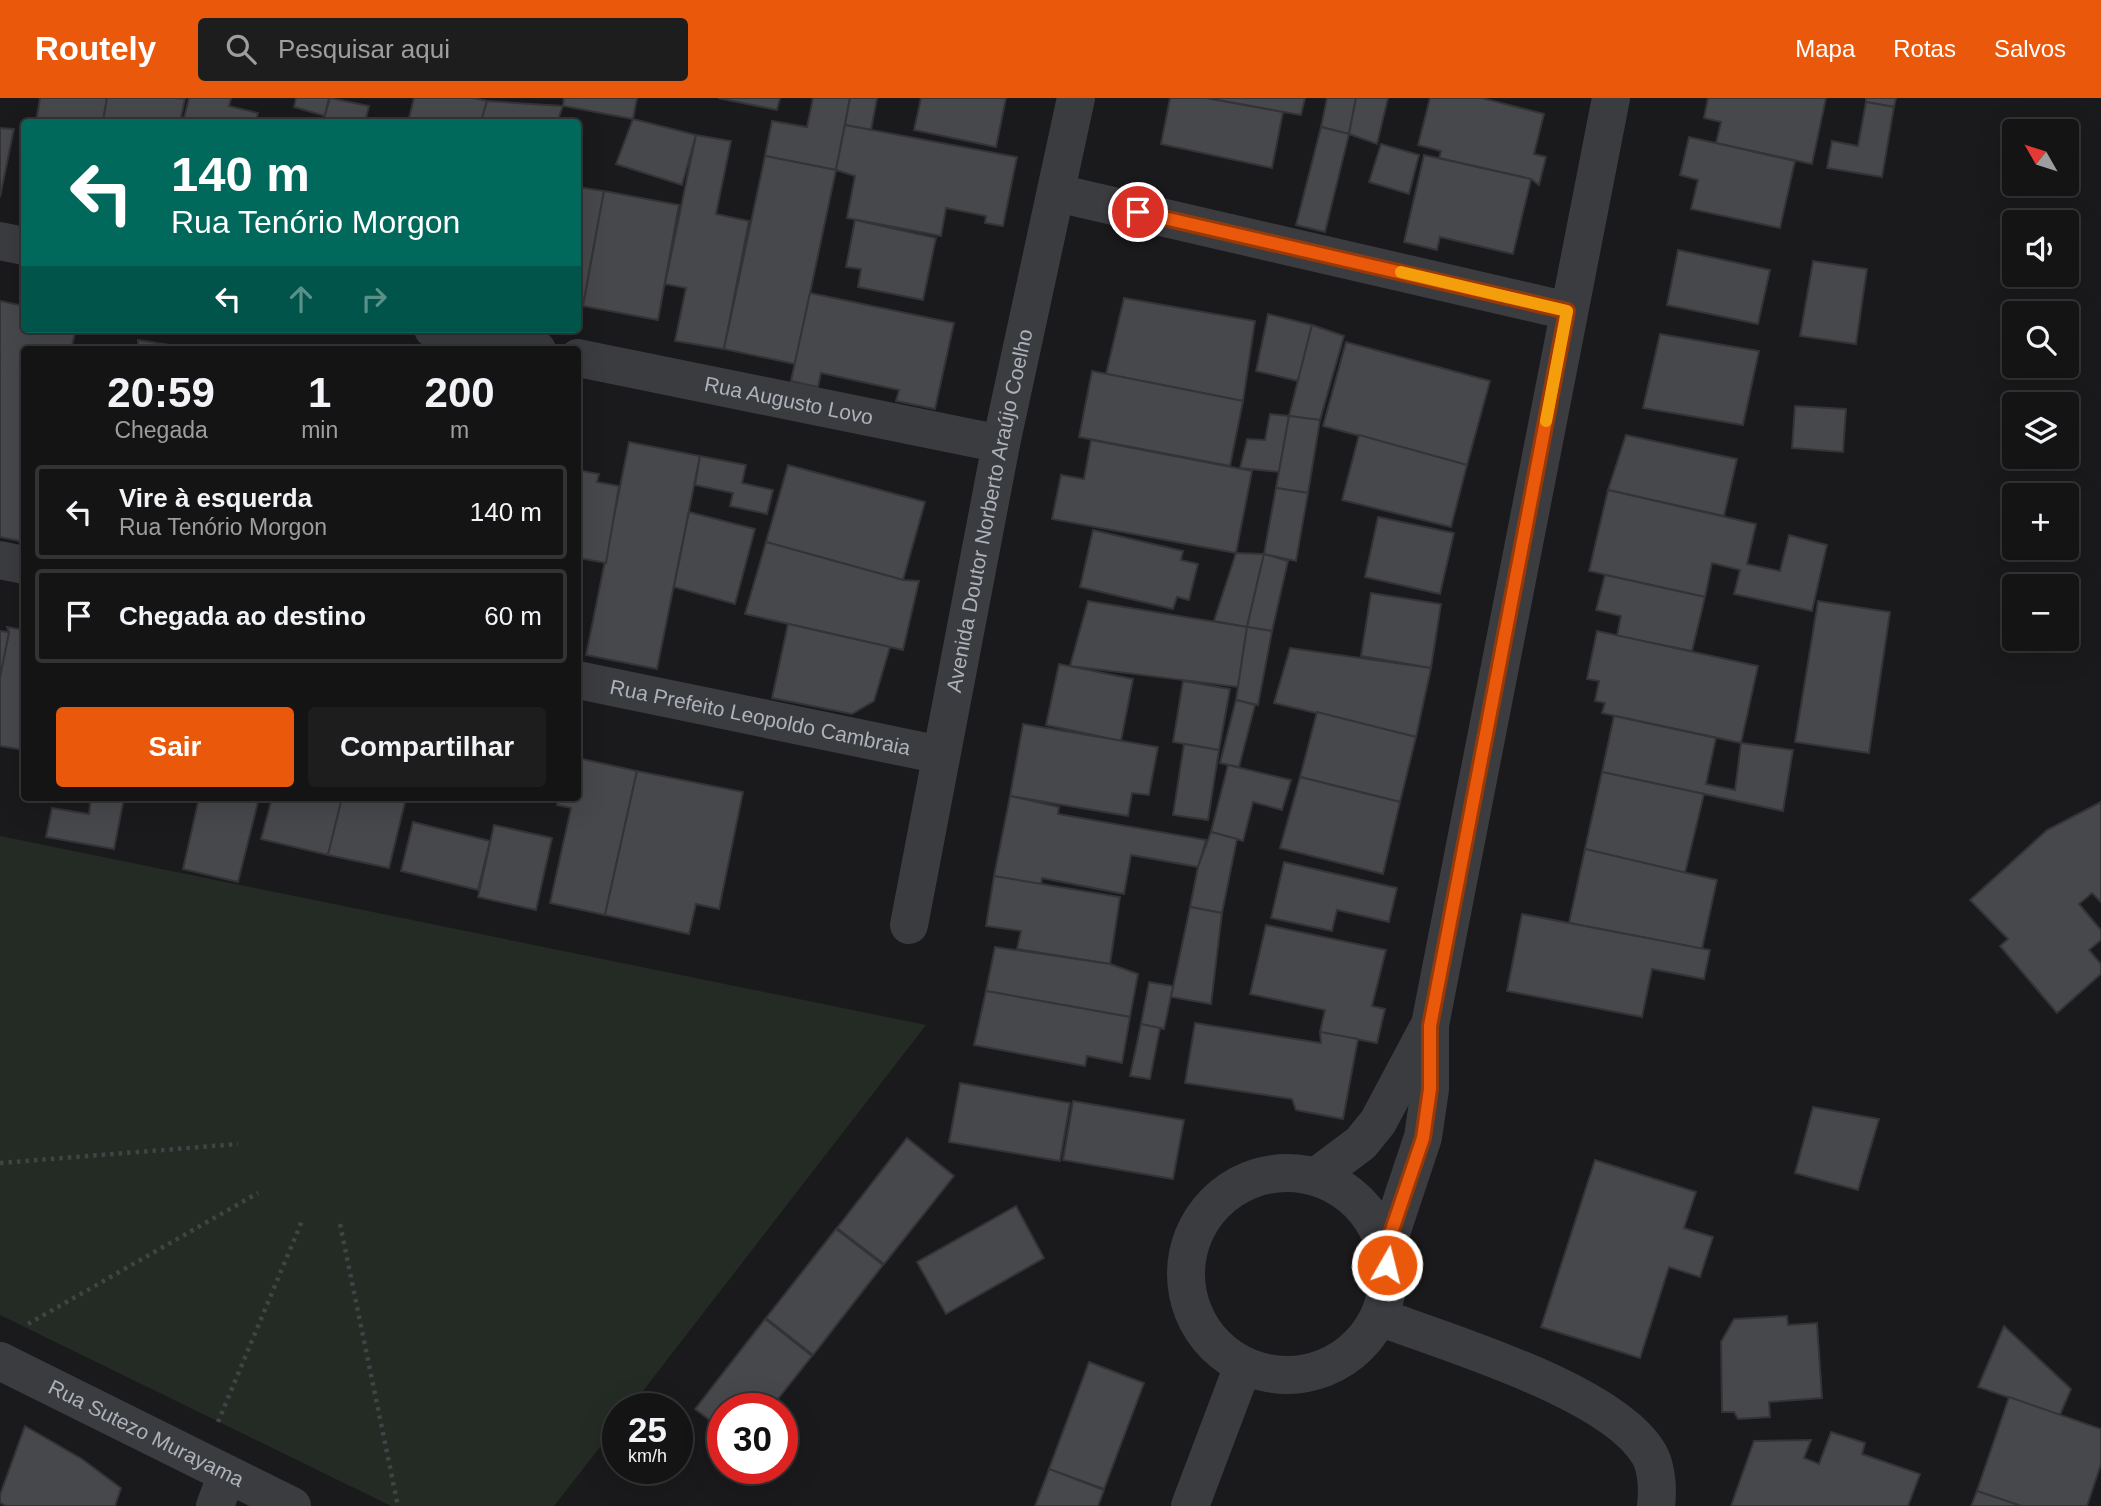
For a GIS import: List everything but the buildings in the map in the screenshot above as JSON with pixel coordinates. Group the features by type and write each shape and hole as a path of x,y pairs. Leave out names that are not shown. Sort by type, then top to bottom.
{"street":[{"name":"Avenida Doutor Norberto Araújo Coelho","path":"909,925 1001,444 1076,98"},
{"path":"1386,1248 1423,1138 1430,1089 1430,1026 1567,311 1611,98"},
{"path":"1057,193 1567,311"},
{"path":"0,241 21,245"},
{"path":"453,333 517,346"},
{"name":"Rua Augusto Lovo","path":"581,359 1001,444"},
{"path":"0,560 21,564"},
{"name":"Rua Prefeito Leopoldo Cambraia","path":"581,681 941,755"},
{"path":"1317,1176 1361,1143 1378,1122 1430,1026"},
{"path":"1283,1171 1317,1176 1347,1191 1371,1216 1386,1248 1389,1283 1379,1317 1361,1343 1336,1363 1306,1374 1274,1376 1243,1366 1216,1347 1195,1320 1185,1287 1186,1253 1199,1222 1221,1195 1250,1178 1283,1171"},
{"path":"1379,1317 1573,1392 1626,1426 1650,1455 1658,1491 1656,1506"},
{"name":"Rua Sutezo Murayama","path":"0,1361 215,1480 292,1506"},
{"path":"1190,1506 1243,1366"}],"path":[{"path":"0,1163 238,1144"},
{"path":"23,1327 258,1193"},
{"path":"215,1480 302,1221"},
{"path":"340,1224 398,1506"}],"shaded area":[{"path":"0,836 926,1025 641,1393 602,1393 602,1444 554,1506 391,1506 0,1315"}],"slow traffic":[{"path":"1401,272 1567,311 1546,421"}],"route":[{"path":"1138,212 1567,311 1430,1026 1430,1089 1423,1138 1407,1193 1386,1248 1387,1265"}]}
